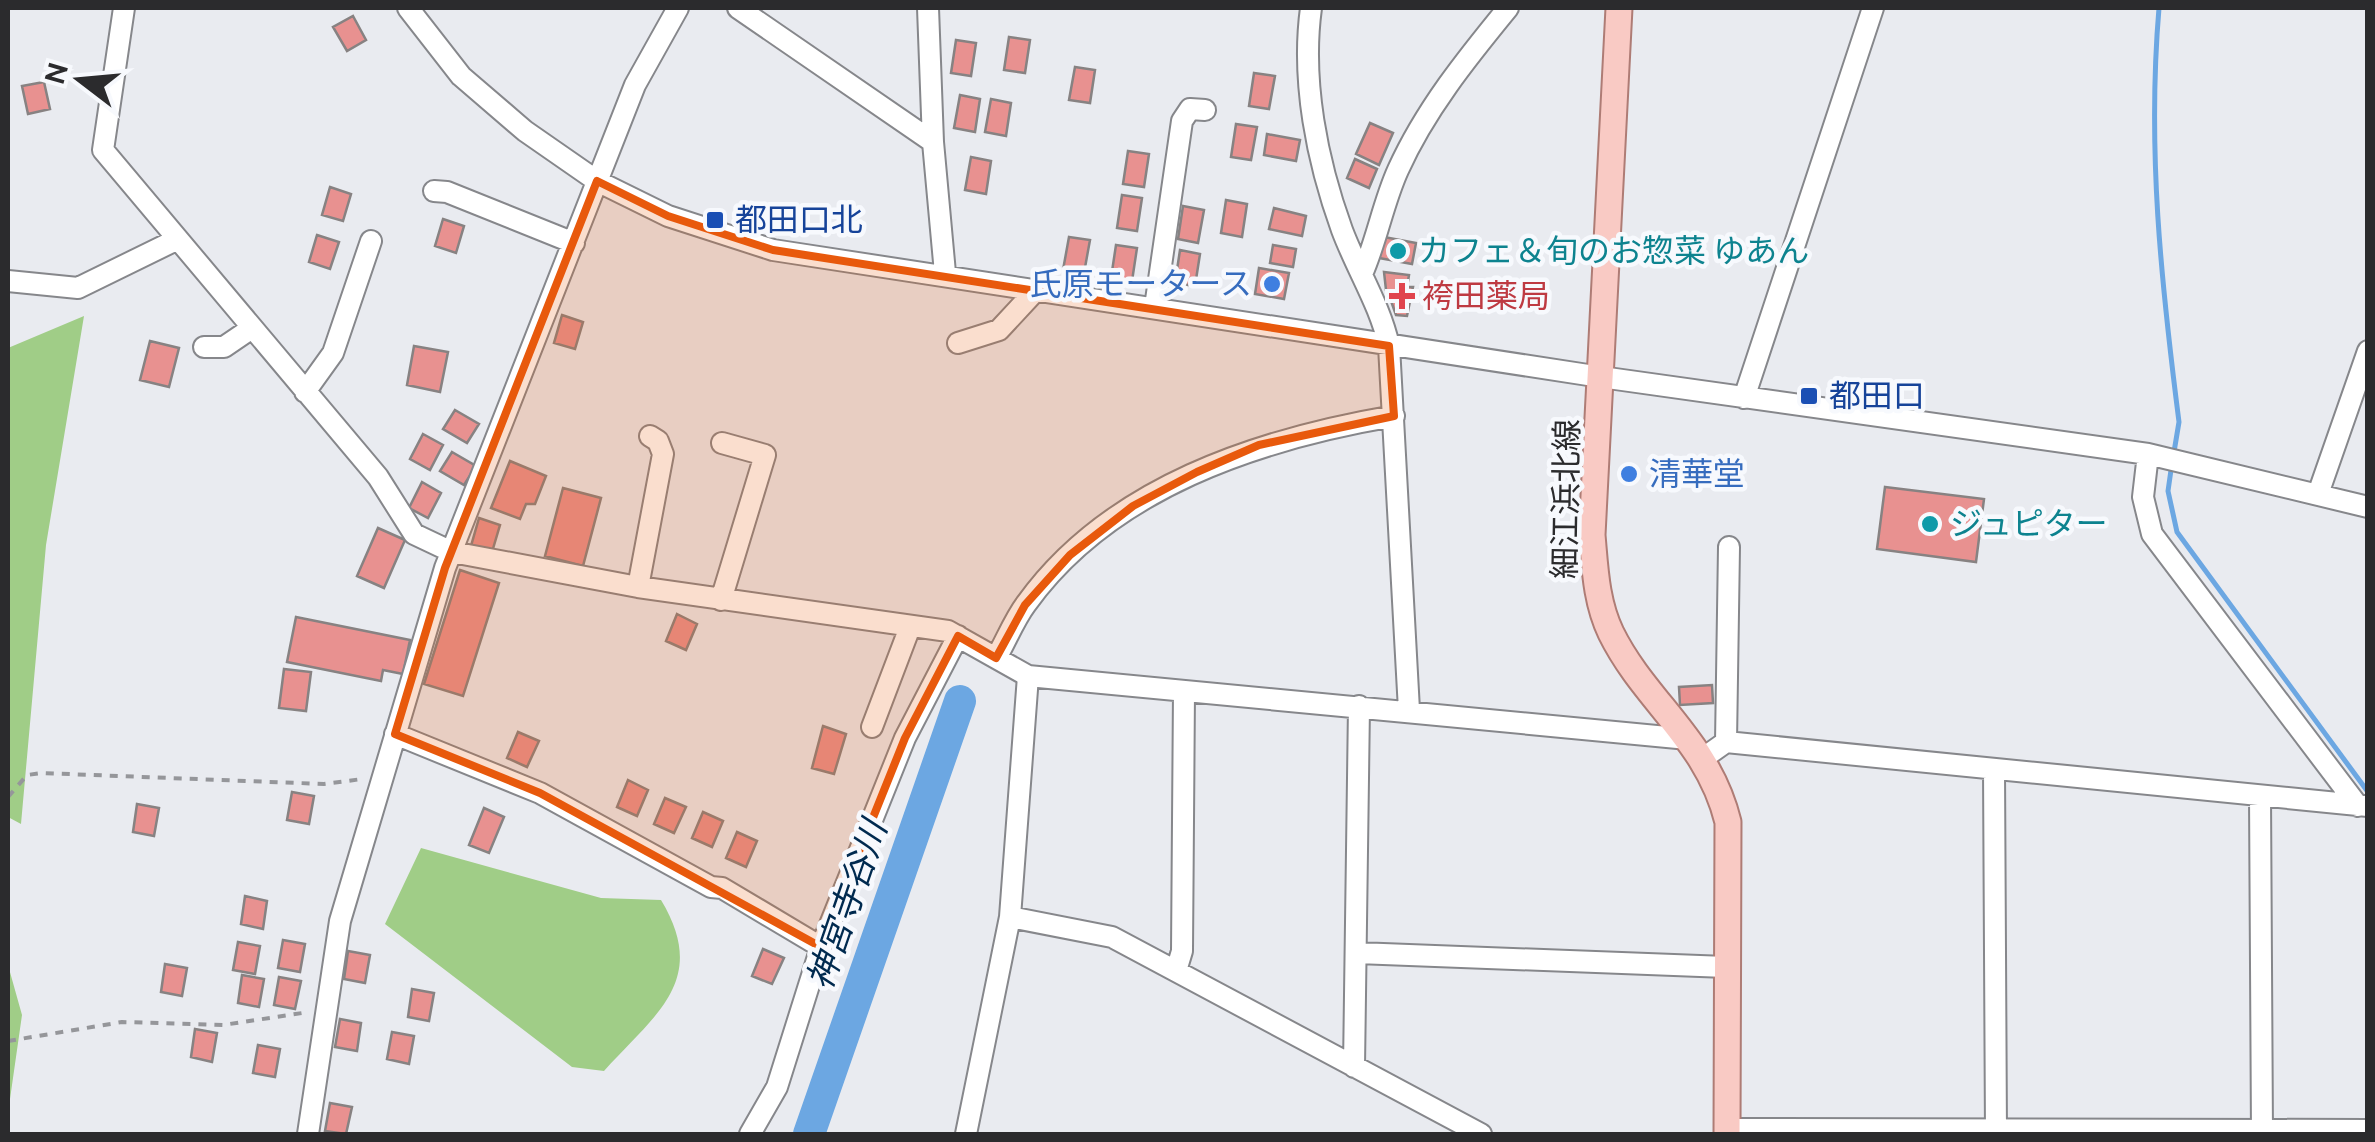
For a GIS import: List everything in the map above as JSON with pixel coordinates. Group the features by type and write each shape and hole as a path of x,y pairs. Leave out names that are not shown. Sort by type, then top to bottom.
{"main road":[{"name":"細江浜北線","path":"1619,8 1592,534 1597,594 1612,634 1719,785 1728,822 1727,1132"}],"street":[{"path":"124,8 101,145 176,240 378,477 414,534 452,552 638,587 948,631 1028,676 1409,710 1695,749 1726,742 2364,806"},
{"path":"408,8 462,76 524,130 597,181 668,216 773,250 945,273 1390,346 2152,455 2368,507"},
{"path":"308,1134 323,1010 340,922 452,552 635,85 678,8"},
{"path":"738,8 932,142"},
{"path":"928,8 932,142 945,273"},
{"path":"1311,8 1310,88 1323,165 1342,230 1390,346 1409,710"},
{"path":"1362,274 1410,144 1442,94 1508,8"},
{"path":"1744,398 1873,8"},
{"path":"1155,308 1182,121 1190,109 1204,110"},
{"path":"434,191 447,192 574,243"},
{"path":"8,280 78,288 176,240"},
{"path":"306,392 333,353 371,241"},
{"path":"958,343 999,330 1038,288"},
{"path":"204,348 224,347 252,328"},
{"path":"2318,494 2368,352"},
{"path":"996,658 1026,604 1070,555 1133,506 1259,445 1394,416"},
{"path":"638,587 663,454 658,441 650,436"},
{"path":"721,600 765,454 722,443"},
{"path":"2152,455 2143,497 2152,534 2174,568 2364,806"},
{"path":"1726,742 1729,547"},
{"path":"872,726 910,627"},
{"path":"750,1134 777,1087 821,946 905,738 958,636"},
{"path":"966,1134 1010,918 1028,676"},
{"path":"1176,972 1182,951 1184,691"},
{"path":"1354,1067 1359,706"},
{"path":"395,734 540,793 711,888 722,888 821,946"},
{"path":"1994,769 1996,1132"},
{"path":"2260,796 2262,1132"},
{"path":"1010,918 1112,937 1480,1134"},
{"path":"1358,952 1726,967"},
{"path":"1727,1132 2368,1130"}],"path":[{"path":"8,797 27,775 42,774 324,784 384,776"},
{"path":"8,1041 122,1022 223,1025 323,1010"}],"highlighted area":[{"path":"597,181 668,216 773,250 1389,346 1394,416 1259,445 1197,472 1133,506 1070,555 1025,605 996,658 958,636 905,738 821,947 540,793 395,734 445,568"}],"green space":[{"path":"84,316 46,545 21,824 8,817 8,348"},
{"path":"421,848 601,898 661,900 675,928 680,953 678,975 670,995 604,1071 572,1067 385,924"},
{"path":"8,965 22,1015 8,1113"}],"building":[{"path":"353,16 366,40 347,51 333,27"},
{"path":"1009,37 1030,40 1025,73 1004,70"},
{"path":"956,40 976,43 971,76 951,73"},
{"path":"1075,67 1095,70 1090,103 1069,100"},
{"path":"1254,73 1275,76 1269,109 1249,106"},
{"path":"44,82 50,109 28,114 22,86"},
{"path":"960,95 980,99 975,132 954,128"},
{"path":"991,99 1011,103 1006,136 985,132"},
{"path":"1370,123 1393,133 1379,165 1356,154"},
{"path":"1236,124 1257,127 1251,160 1231,157"},
{"path":"1267,134 1300,140 1296,161 1264,155"},
{"path":"1128,151 1149,154 1144,187 1123,184"},
{"path":"971,157 991,161 986,194 965,190"},
{"path":"1355,159 1377,169 1369,188 1347,178"},
{"path":"330,187 351,194 343,221 322,215"},
{"path":"1122,195 1142,198 1137,231 1117,228"},
{"path":"1226,200 1247,204 1242,237 1221,233"},
{"path":"1183,206 1204,210 1198,243 1178,239"},
{"path":"1274,208 1306,216 1302,236 1269,229"},
{"path":"443,219 464,226 456,253 435,246"},
{"path":"317,235 339,242 330,269 309,262"},
{"path":"1069,237 1090,240 1084,273 1063,270"},
{"name":"カフェ＆旬のお惣菜 ゆあん","path":"1384,237 1416,243 1412,264 1379,258"},
{"path":"1116,245 1137,248 1132,281 1111,278"},
{"path":"1273,245 1296,249 1293,267 1270,263"},
{"path":"1180,250 1200,254 1195,286 1175,283"},
{"name":"氏原モータース","path":"1259,268 1289,273 1284,299 1255,294"},
{"name":"袴田薬局","path":"1384,272 1409,275 1407,287 1413,287 1407,316 1396,315 1391,301 1394,292 1386,290"},
{"path":"562,315 583,322 575,349 554,343"},
{"path":"150,341 179,348 169,387 140,380"},
{"path":"414,346 448,352 440,392 407,385"},
{"path":"455,410 479,424 467,443 443,429"},
{"path":"423,434 443,445 430,470 410,459"},
{"path":"452,452 476,466 464,485 440,471"},
{"path":"510,461 546,476 535,504 526,504 520,519 491,508"},
{"path":"422,482 441,493 428,518 409,508"},
{"name":"ジュピター","path":"1885,487 1984,499 1976,562 1877,549"},
{"path":"563,488 601,498 583,566 545,556"},
{"path":"479,518 500,525 492,552 471,546"},
{"path":"378,528 405,540 384,588 357,576"},
{"path":"460,570 499,583 463,696 424,684"},
{"path":"677,614 697,624 686,650 666,641"},
{"path":"296,617 410,640 403,674 383,670 381,681 287,662"},
{"path":"284,669 311,672 306,711 279,708"},
{"path":"1712,685 1713,703 1680,705 1679,687"},
{"path":"823,726 846,734 834,774 812,768"},
{"path":"518,732 539,741 527,767 507,758"},
{"path":"628,780 648,790 637,816 617,807"},
{"path":"292,792 314,796 309,824 287,820"},
{"path":"665,798 686,807 674,833 654,824"},
{"path":"137,804 159,808 154,836 133,832"},
{"path":"484,808 504,817 489,853 469,845"},
{"path":"703,812 723,821 712,847 692,838"},
{"path":"737,832 757,841 746,867 726,858"},
{"path":"245,896 267,901 263,929 241,924"},
{"path":"283,940 305,944 300,972 278,968"},
{"path":"238,942 260,946 255,974 233,970"},
{"path":"763,949 784,958 772,984 752,976"},
{"path":"348,951 370,955 365,983 344,979"},
{"path":"165,964 187,968 182,996 161,992"},
{"path":"242,975 264,979 259,1007 238,1003"},
{"path":"279,977 301,981 295,1009 274,1005"},
{"path":"412,989 434,993 429,1021 408,1017"},
{"path":"340,1019 361,1023 357,1051 335,1047"},
{"path":"195,1029 217,1033 212,1062 191,1057"},
{"path":"392,1032 414,1036 409,1064 387,1059"},
{"path":"258,1045 280,1049 275,1077 253,1073"},
{"path":"330,1103 352,1107 346,1134 325,1131"}],"waterway":[{"path":"2159,8 2155,164 2179,422 2174,452"},
{"path":"2172,463 2168,491 2177,532 2368,792"},
{"name":"神宮寺谷川","path":"809,1134 960,701"}],"place":[{"name":"都田口北","path":"715,220"},
{"name":"カフェ＆旬のお惣菜 ゆあん","path":"1398,251"},
{"name":"氏原モータース","path":"1272,284"},
{"name":"袴田薬局","path":"1402,296"},
{"name":"都田口","path":"1809,396"},
{"name":"清華堂","path":"1629,474"},
{"name":"ジュピター","path":"1930,524"}]}
